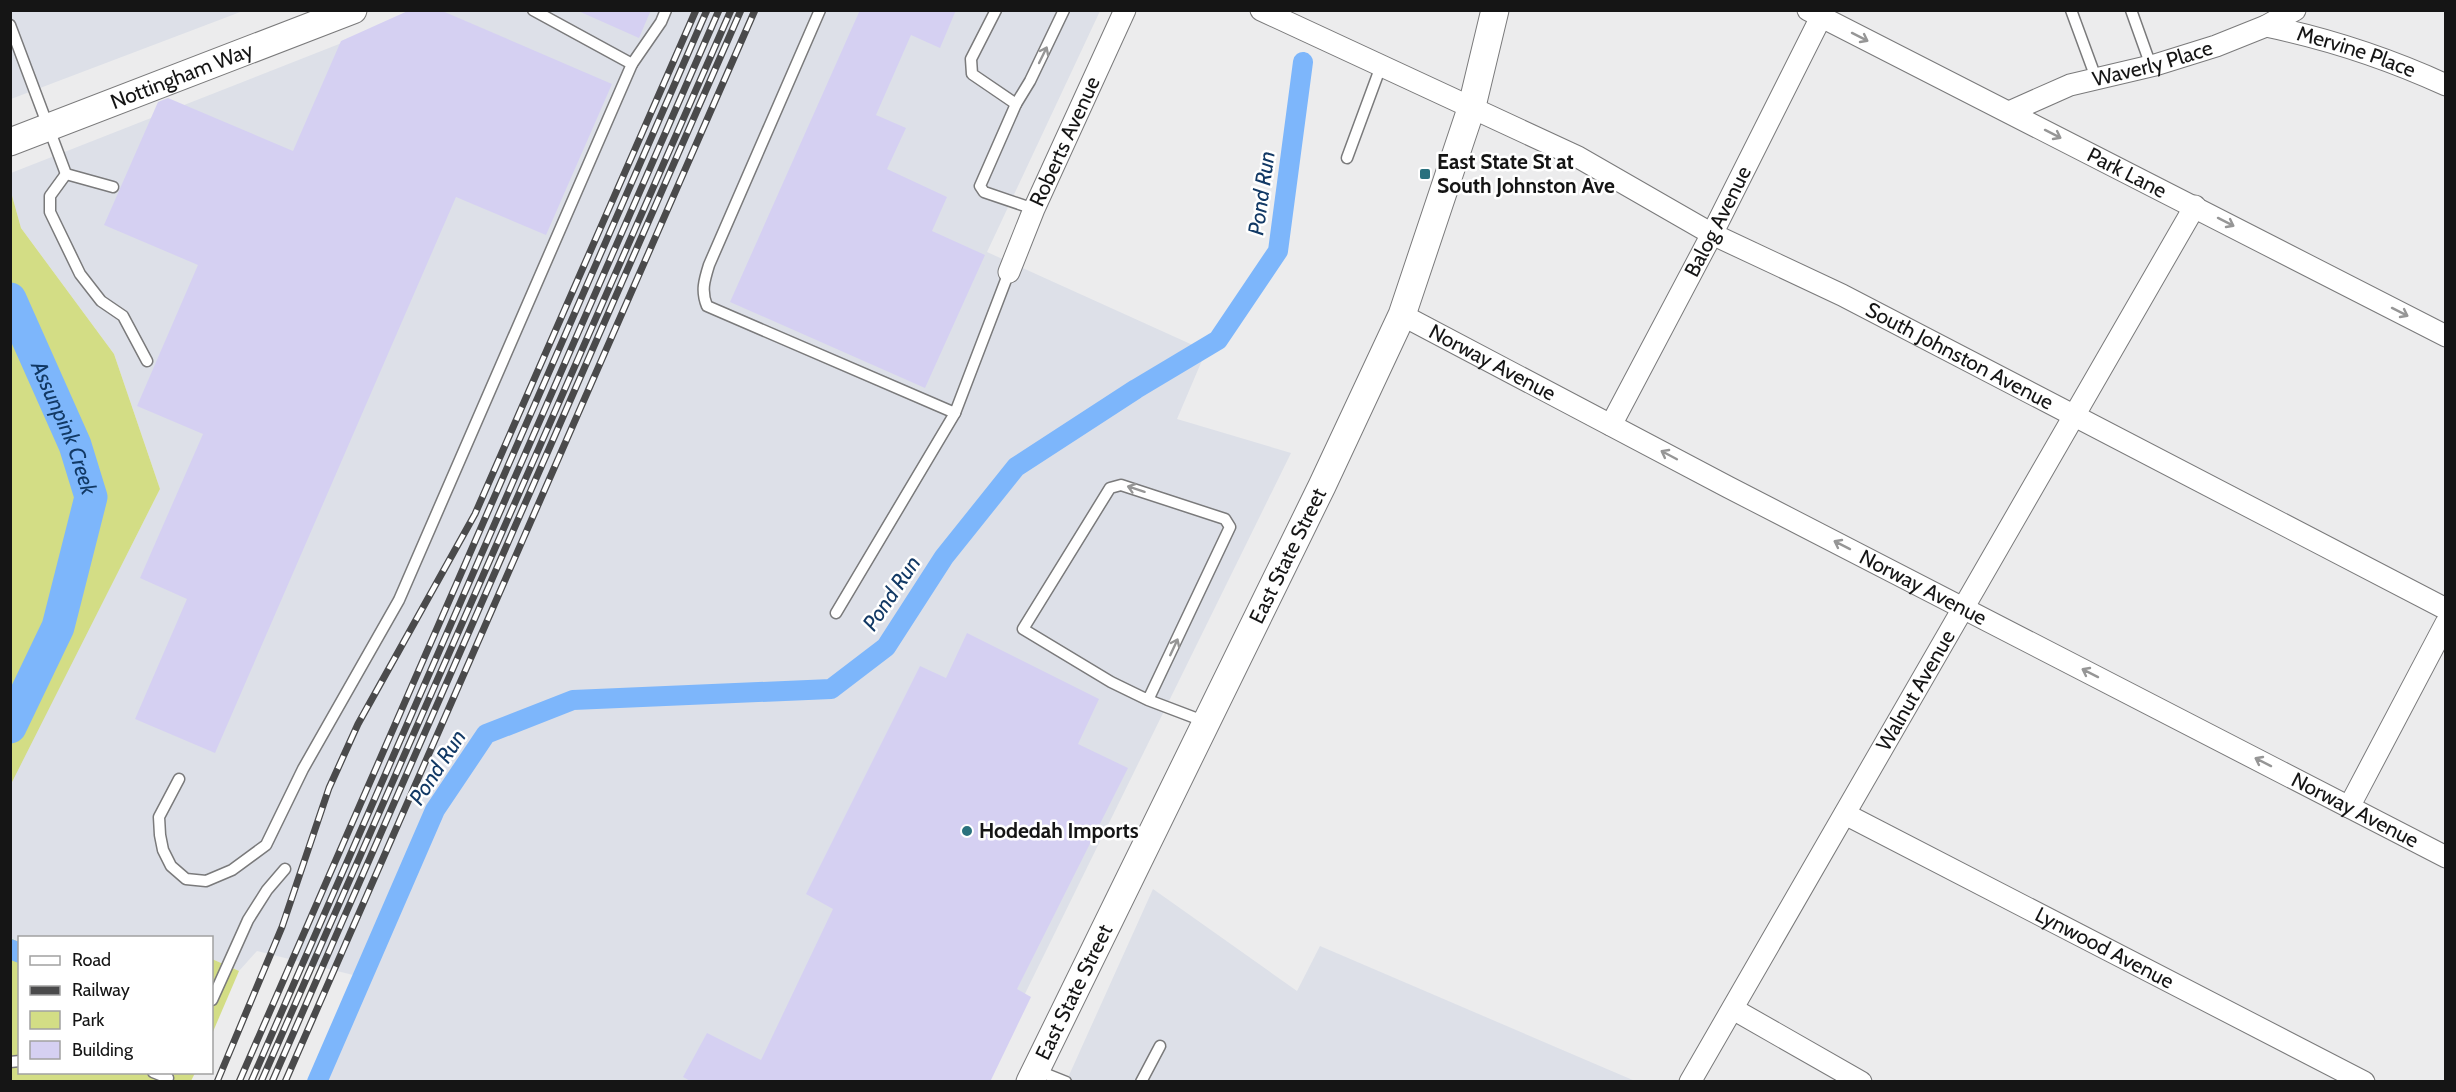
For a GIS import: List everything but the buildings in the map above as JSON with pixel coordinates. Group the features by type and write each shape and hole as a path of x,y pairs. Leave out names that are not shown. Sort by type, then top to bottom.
{"street":[{"name":"Nottingham Way","path":"10,142 353,10"},
{"name":"Roberts Avenue","path":"1009,272 1125,10"},
{"name":"South Johnston Avenue","path":"1261,10 1578,157 1712,234 1842,295 2445,609"},
{"name":"East State Street","path":"1033,1076 1322,486 1402,315 1472,106 1495,10"},
{"name":"Waverly Place","path":"2009,112 2070,86 2151,66 2216,46 2266,26 2295,10"},
{"name":"Park Lane","path":"1814,14 2195,206 2445,336"},
{"name":"Balog Avenue","path":"1611,425 1712,234 1814,14"},
{"name":"Mervine Place","path":"2266,26 2354,48 2402,65 2445,85"},
{"name":"Walnut Avenue","path":"1690,1082 2195,206"},
{"name":"Norway Avenue","path":"1402,315 2445,857"},
{"path":"2349,807 2445,623"},
{"name":"Lynwood Avenue","path":"1845,814 2335,1075 2364,1082"},
{"path":"1733,1009 1861,1082"}],"lane":[{"path":"533,10 632,64"},
{"path":"179,779 159,817 160,835 163,850 171,867 186,879 206,881 214,878 232,870 266,845 303,769 399,600 632,64 661,22 666,10"},
{"path":"820,10 709,265 703,286 704,298 707,306 955,413"},
{"path":"996,10 971,59 972,74 1018,101"},
{"path":"1035,209 984,192 981,186 1018,101 1064,10"},
{"path":"2071,10 2096,78"},
{"path":"2131,10 2151,66"},
{"path":"10,25 66,174"},
{"path":"1347,158 1381,66"},
{"path":"66,174 113,187"},
{"path":"66,174 50,195 50,212 80,274 101,301 123,316 147,361"},
{"path":"836,613 955,413 1009,272"},
{"path":"1148,700 1230,527 1225,519 1121,484 1110,488 1023,629 1111,682 1148,700 1206,722"},
{"path":"213,998 248,921 267,890 285,869"},
{"path":"1141,1082 1160,1046"},
{"path":"1033,1076 1066,1082"}],"shaded area":[{"path":"11,11 243,11 11,99"},
{"path":"423,11 1100,11 987,252 1206,351 1177,419 1291,453 982,1081 308,1081 361,977 257,951 239,971 213,959 213,936 18,936 18,942 11,938 10,784 160,489 114,354 21,228 11,192 11,173"},
{"path":"1153,889 1297,991 1320,946 1635,1081 1066,1082"}],"green space":[{"path":"11,192 21,228 114,354 160,489 11,784"},
{"path":"10,938 18,942 18,1074 194,1074 191,1081 11,1081"},
{"path":"213,959 239,971 213,1032"}],"waterway":[{"name":"Pond Run","path":"317,1082 435,810 486,734 573,700 831,689 886,647 944,557 1016,467 1136,389 1218,340 1278,251 1303,62"},
{"name":"Assunpink Creek","path":"10,299 75,445 91,497 58,627 10,727"},
{"name":"Pond Run","path":"10,949 18,952"}],"railway":[{"path":"217,1082 282,927 329,788 358,724 475,514 696,10"},
{"path":"239,1082 707,10"},
{"path":"251,1082 719,10"},
{"path":"261,1082 731,10"},
{"path":"272,1082 741,10"},
{"path":"285,1082 755,10"}],"place":[{"name":"East State St at South Johnston Ave","path":"1425,174"},
{"name":"Hodedah Imports","path":"967,831"}]}
